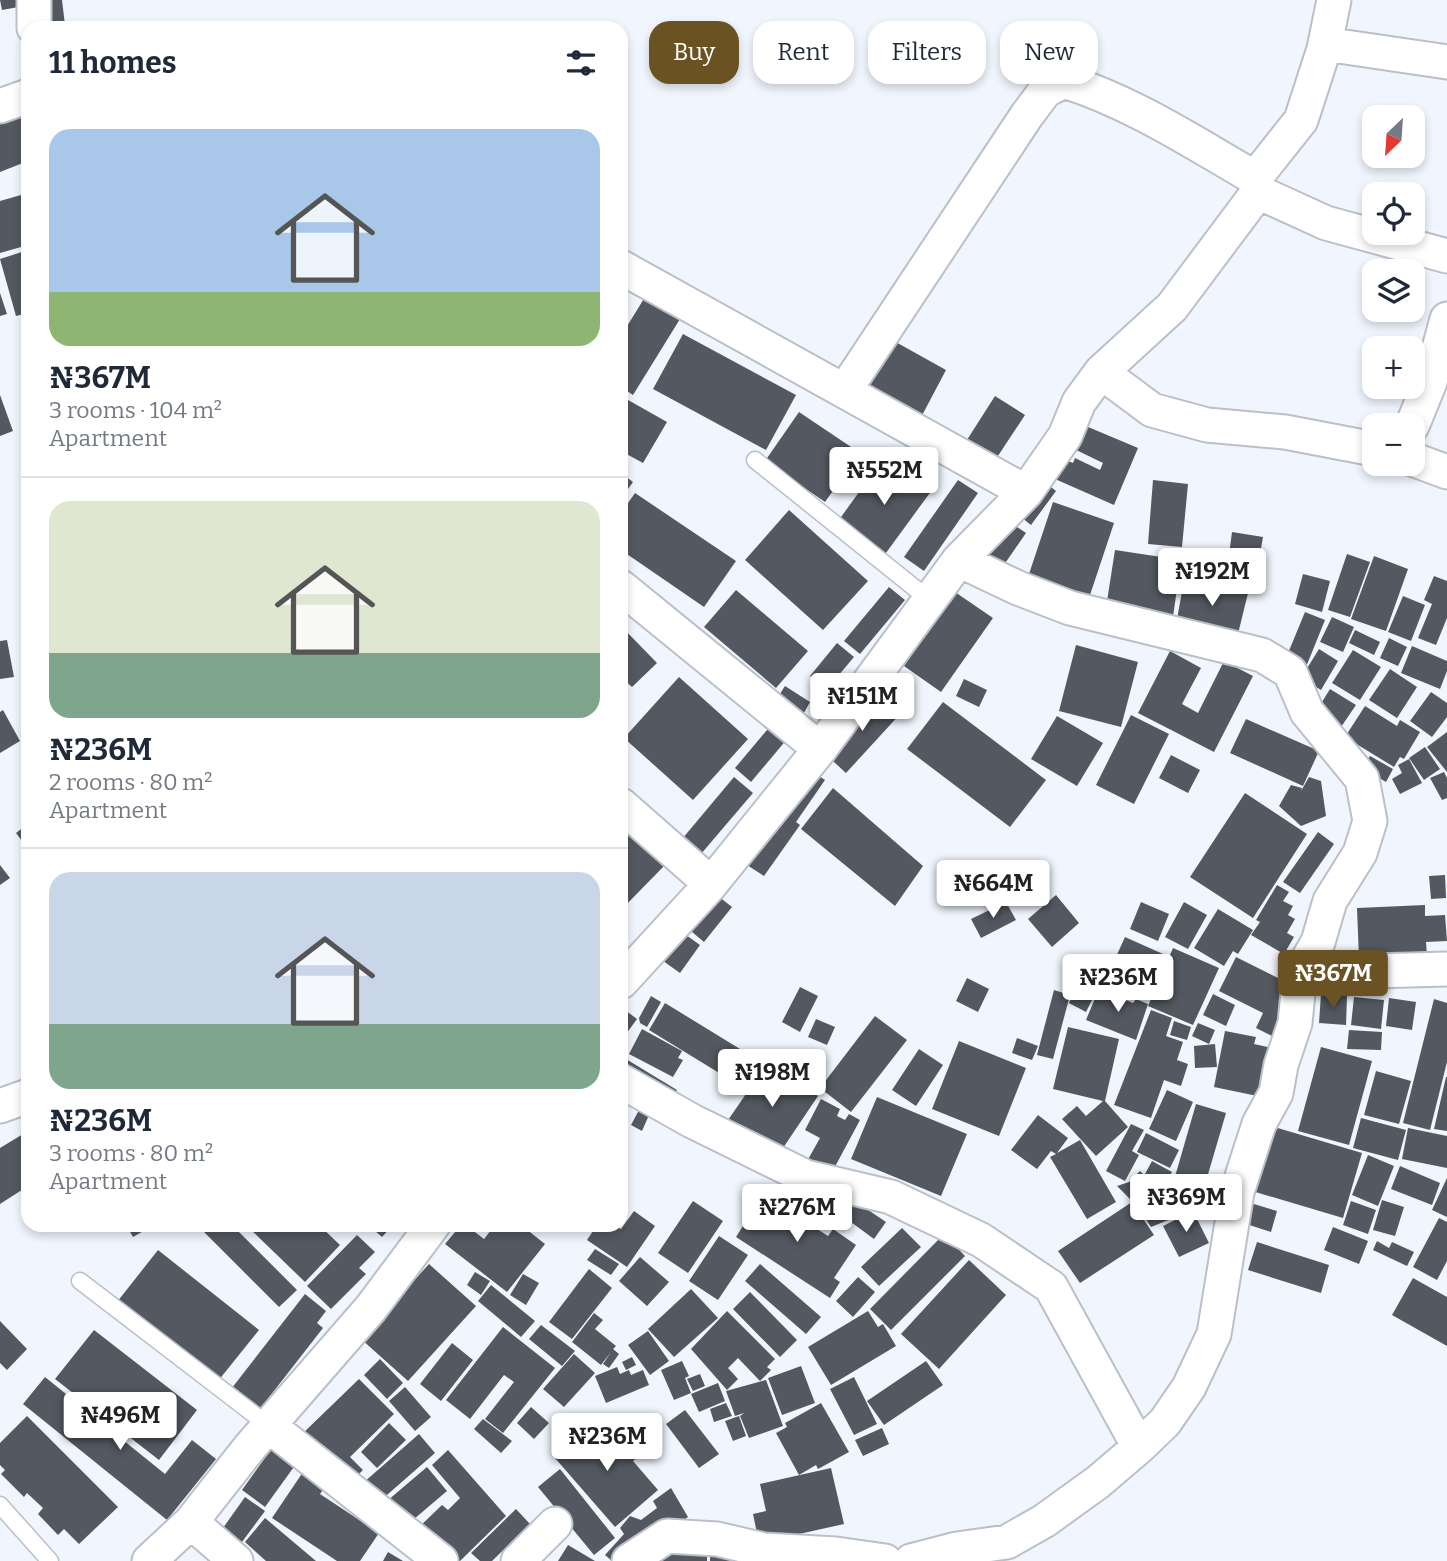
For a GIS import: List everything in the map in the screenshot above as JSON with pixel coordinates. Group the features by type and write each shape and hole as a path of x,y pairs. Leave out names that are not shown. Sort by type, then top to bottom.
{"street":[{"path":"34,0 34,21"},
{"path":"628,974 710,884 820,749 931,601 959,559 1026,492 1065,436 1079,402 1101,372 1172,307 1301,120 1325,44 1334,0"},
{"path":"1325,44 1447,62"},
{"path":"845,390 1027,115 1045,91 1064,81 1094,90 1149,117 1257,185 1326,223 1447,256"},
{"path":"0,106 21,98"},
{"path":"628,271 1026,492"},
{"path":"1417,413 1430,382 1447,319"},
{"path":"1101,372 1152,410 1206,425 1284,432 1362,447"},
{"path":"1425,464 1447,472"},
{"path":"911,1561 957,1549 1007,1542 1044,1521 1098,1482 1139,1447 1165,1422 1189,1387 1214,1334 1237,1192 1259,1124 1276,1093 1281,1065 1295,1023 1300,973 1318,942 1330,901 1360,853 1370,821 1362,779 1307,712 1290,672 1262,655 1070,608 1018,588 959,559"},
{"path":"628,593 820,749"},
{"path":"628,811 710,884"},
{"path":"1300,973 1447,970"},
{"path":"628,1085 692,1121 806,1177 891,1197 981,1240 1051,1287 1139,1447"},
{"path":"0,1106 21,1098"},
{"path":"149,1561 191,1522 268,1425 371,1308 428,1232"},
{"path":"268,1425 441,1561"},
{"path":"191,1522 236,1561"},
{"path":"518,1561 555,1524"},
{"path":"629,1561 667,1536 717,1539 764,1550 836,1554 885,1561"}],"lane":[{"path":"755,460 931,601"},
{"path":"80,1281 268,1425"},
{"path":"0,1505 50,1561"}],"building":[{"path":"0,0 23,0 24,6 2,10"},
{"path":"42,0 62,0 65,21 45,21"},
{"path":"19,114 21,119 21,164 0,172 0,122"},
{"path":"21,195 21,247 0,253 0,201"},
{"path":"21,252 21,315 16,316 0,259"},
{"path":"0,293 7,314 0,316"},
{"path":"645,297 680,319 633,395 628,392 628,325"},
{"path":"683,334 796,395 766,450 653,389"},
{"path":"885,336 946,370 918,423 856,388"},
{"path":"0,395 13,431 0,436"},
{"path":"995,396 1025,415 994,462 965,443"},
{"path":"628,400 667,422 643,463 628,455"},
{"path":"799,412 860,453 825,502 765,461"},
{"path":"1081,424 1138,448 1114,505 1055,479 1064,459 1073,463 1075,458 1100,470 1103,463 1070,447"},
{"path":"885,456 932,490 883,557 836,524"},
{"path":"958,480 978,493 924,571 904,557"},
{"path":"1042,480 1056,491 1031,525 1017,514"},
{"path":"1153,480 1188,484 1182,547 1148,544"},
{"path":"635,493 736,561 704,607 628,555 628,503"},
{"path":"1053,502 1114,523 1086,607 1025,586"},
{"path":"789,510 868,581 823,630 745,560"},
{"path":"1010,522 1026,533 997,575 981,564"},
{"path":"1232,532 1263,537 1259,560 1229,555"},
{"path":"1115,550 1181,560 1172,624 1105,614"},
{"path":"1347,554 1370,562 1350,617 1328,610"},
{"path":"1374,556 1408,569 1386,631 1351,619"},
{"path":"1303,574 1330,581 1322,612 1295,604"},
{"path":"1185,575 1251,581 1235,646 1175,630"},
{"path":"1434,576 1447,581 1447,618 1436,645 1418,638 1432,604 1424,600"},
{"path":"889,587 905,600 860,654 844,641"},
{"path":"736,590 808,651 776,688 704,627"},
{"path":"955,592 993,618 941,692 904,666"},
{"path":"1403,596 1425,605 1411,641 1388,632"},
{"path":"1305,612 1325,620 1306,667 1286,658"},
{"path":"1332,617 1354,627 1343,652 1320,642"},
{"path":"1355,630 1380,642 1374,655 1349,643"},
{"path":"628,633 657,663 632,687 628,683"},
{"path":"1389,638 1407,647 1398,666 1380,658"},
{"path":"7,640 14,677 0,679 0,641"},
{"path":"837,643 854,657 827,689 810,676"},
{"path":"1076,645 1138,662 1121,727 1059,711"},
{"path":"1412,646 1447,661 1447,671 1440,689 1401,673"},
{"path":"1319,649 1338,661 1321,690 1301,678"},
{"path":"1353,650 1381,667 1360,700 1332,683"},
{"path":"1170,651 1201,668 1182,704 1198,713 1224,661 1253,676 1214,752 1138,713"},
{"path":"1390,669 1417,687 1397,718 1369,700"},
{"path":"679,677 748,739 693,800 628,742 628,734"},
{"path":"964,679 987,690 979,707 956,696"},
{"path":"785,686 810,702 798,724 771,708"},
{"path":"1330,689 1356,705 1339,730 1314,715"},
{"path":"878,692 901,713 846,773 823,752"},
{"path":"1431,692 1447,703 1447,717 1432,737 1410,721"},
{"path":"943,702 1046,780 1010,827 907,749"},
{"path":"1365,706 1397,726 1400,720 1420,732 1404,759 1400,757 1394,767 1345,737"},
{"path":"3,710 20,741 0,753 0,712"},
{"path":"1131,715 1169,734 1134,804 1096,785"},
{"path":"1057,716 1103,743 1077,786 1031,759"},
{"path":"1246,719 1319,751 1303,786 1230,753"},
{"path":"772,724 788,738 751,782 735,768"},
{"path":"1447,732 1447,772 1427,747"},
{"path":"1425,747 1440,769 1424,780 1409,758"},
{"path":"1171,755 1200,770 1188,793 1159,778"},
{"path":"1370,756 1393,769 1386,782 1362,768"},
{"path":"1409,759 1422,783 1400,794 1392,779 1402,773 1398,765"},
{"path":"813,772 825,780 796,822 800,825 764,876 747,865"},
{"path":"1444,772 1447,778 1447,798 1442,800 1430,778"},
{"path":"734,777 753,793 695,861 677,845"},
{"path":"1309,777 1321,781 1326,816 1301,826 1279,806 1291,785 1302,788 1301,791"},
{"path":"833,788 923,866 895,906 801,829"},
{"path":"1245,793 1307,834 1253,918 1190,877"},
{"path":"628,831 664,866 628,903"},
{"path":"1318,832 1334,844 1300,893 1283,882"},
{"path":"0,865 10,878 0,885"},
{"path":"1445,875 1446,898 1431,899 1429,876"},
{"path":"1277,885 1289,892 1283,901 1293,906 1288,915 1295,919 1287,933 1294,937 1284,954 1251,935 1260,922 1256,920"},
{"path":"713,892 732,907 704,942 685,926"},
{"path":"1056,895 1079,923 1052,947 1028,919"},
{"path":"1006,902 1016,920 981,938 971,919"},
{"path":"1141,902 1169,914 1158,941 1130,929"},
{"path":"1184,902 1207,915 1188,949 1165,937"},
{"path":"1425,905 1425,916 1445,915 1447,941 1426,942 1427,956 1359,959 1357,908"},
{"path":"1218,909 1253,930 1238,954 1233,951 1224,966 1194,948"},
{"path":"679,930 700,945 680,973 659,958"},
{"path":"1125,937 1163,954 1143,999 1105,981"},
{"path":"1173,948 1219,968 1193,1025 1148,1006"},
{"path":"1236,957 1290,984 1289,1002 1272,1036 1256,1028 1263,1013 1219,991"},
{"path":"1084,971 1102,980 1086,1012 1069,1003"},
{"path":"967,978 989,989 978,1012 956,1001"},
{"path":"800,987 818,996 800,1032 782,1022"},
{"path":"1099,989 1133,1003 1136,999 1148,1004 1136,1040 1086,1020"},
{"path":"1054,990 1070,995 1053,1059 1037,1055"},
{"path":"1213,994 1235,1005 1226,1026 1203,1015"},
{"path":"1321,994 1347,996 1346,1025 1319,1023"},
{"path":"651,996 661,1002 647,1027 640,1023 639,1018"},
{"path":"1354,997 1384,1000 1381,1029 1351,1025"},
{"path":"1389,998 1416,1002 1412,1030 1386,1026"},
{"path":"1434,999 1447,1003 1447,1062 1430,1130 1403,1123"},
{"path":"665,1003 758,1060 742,1087 649,1030"},
{"path":"1151,1010 1172,1018 1166,1036 1183,1042 1177,1060 1188,1064 1181,1086 1164,1080 1151,1118 1114,1105"},
{"path":"628,1012 637,1019 628,1031"},
{"path":"875,1016 907,1040 851,1112 820,1088"},
{"path":"816,1019 835,1027 827,1045 808,1037"},
{"path":"1174,1021 1191,1027 1187,1040 1170,1035"},
{"path":"1198,1023 1215,1030 1209,1044 1192,1036"},
{"path":"1068,1027 1119,1039 1105,1101 1128,1127 1096,1156 1062,1119 1077,1106 1086,1116 1103,1101 1053,1089"},
{"path":"642,1029 682,1051 678,1058 683,1060 673,1077 629,1054"},
{"path":"1349,1030 1382,1032 1381,1050 1347,1049"},
{"path":"1225,1031 1256,1037 1254,1044 1272,1048 1262,1097 1214,1087"},
{"path":"1017,1038 1038,1046 1032,1060 1012,1053"},
{"path":"959,1041 1026,1068 999,1136 932,1109"},
{"path":"1215,1044 1217,1067 1195,1068 1194,1046"},
{"path":"1321,1047 1372,1061 1349,1145 1298,1131"},
{"path":"919,1049 943,1065 916,1106 892,1090"},
{"path":"628,1060 677,1090 668,1104 628,1079"},
{"path":"768,1062 818,1096 783,1148 772,1141 765,1151 726,1123"},
{"path":"1376,1071 1411,1081 1399,1124 1364,1115"},
{"path":"1447,1077 1447,1131 1434,1129"},
{"path":"1167,1090 1193,1102 1176,1141 1149,1129"},
{"path":"877,1097 967,1134 941,1196 851,1159"},
{"path":"821,1099 840,1109 837,1116 845,1120 849,1114 860,1120 830,1176 806,1163 820,1138 805,1130"},
{"path":"1196,1104 1226,1113 1204,1188 1174,1180"},
{"path":"639,1110 649,1115 642,1131 631,1125"},
{"path":"1038,1115 1068,1138 1057,1153 1080,1140 1116,1202 1087,1219 1050,1157 1056,1154 1051,1151 1037,1169 1011,1150"},
{"path":"1361,1118 1406,1130 1398,1160 1353,1148"},
{"path":"1131,1124 1144,1130 1132,1151 1139,1155 1125,1181 1106,1171"},
{"path":"1271,1126 1362,1153 1343,1218 1252,1191"},
{"path":"1408,1128 1447,1136 1447,1168 1402,1159"},
{"path":"1146,1133 1179,1150 1170,1168 1137,1152"},
{"path":"21,1135 21,1190 0,1204 0,1148"},
{"path":"1368,1155 1394,1166 1378,1206 1352,1195"},
{"path":"1152,1161 1172,1172 1165,1184 1145,1174"},
{"path":"1400,1166 1440,1183 1432,1205 1391,1189"},
{"path":"1140,1171 1161,1192 1184,1184 1193,1210 1151,1227 1137,1206 1117,1186 1129,1182"},
{"path":"1447,1178 1447,1217 1432,1210"},
{"path":"773,1191 797,1206 792,1213 828,1236 833,1229 856,1245 834,1278 840,1282 830,1298 736,1237 746,1221 751,1224"},
{"path":"1382,1200 1404,1207 1395,1236 1373,1230"},
{"path":"693,1201 723,1221 688,1273 658,1253"},
{"path":"855,1201 886,1222 874,1239 844,1217"},
{"path":"1244,1201 1277,1211 1271,1232 1237,1221"},
{"path":"1351,1201 1376,1210 1368,1234 1343,1225"},
{"path":"1132,1202 1154,1235 1080,1283 1058,1251"},
{"path":"634,1211 655,1226 627,1267 587,1240 592,1232 628,1232 628,1219"},
{"path":"1193,1211 1209,1243 1179,1257 1163,1226"},
{"path":"819,1213 830,1218 826,1227 815,1221"},
{"path":"1439,1218 1447,1222 1447,1261 1437,1280 1413,1267"},
{"path":"1333,1227 1368,1241 1359,1264 1324,1250"},
{"path":"902,1228 921,1247 879,1286 861,1267"},
{"path":"204,1232 239,1232 297,1290 279,1307"},
{"path":"253,1232 326,1232 340,1245 305,1282"},
{"path":"455,1232 475,1232 484,1239 490,1232 530,1232 545,1244 507,1292 445,1244"},
{"path":"944,1234 965,1256 891,1330 870,1309"},
{"path":"357,1235 375,1252 359,1268 366,1274 331,1309 307,1286"},
{"path":"719,1236 748,1255 718,1300 689,1281"},
{"path":"1377,1241 1389,1248 1392,1242 1414,1252 1407,1266 1373,1250"},
{"path":"1257,1242 1329,1265 1321,1293 1248,1270"},
{"path":"595,1249 619,1264 611,1275 587,1260"},
{"path":"158,1250 259,1330 218,1381 117,1302"},
{"path":"640,1257 669,1282 647,1306 619,1281"},
{"path":"969,1260 1006,1295 939,1369 901,1334"},
{"path":"429,1264 476,1306 408,1381 361,1339"},
{"path":"760,1264 821,1317 806,1334 745,1281"},
{"path":"589,1269 612,1288 572,1339 549,1322"},
{"path":"475,1272 490,1281 481,1295 467,1285"},
{"path":"523,1274 539,1283 526,1305 510,1295"},
{"path":"858,1277 875,1292 853,1317 836,1301"},
{"path":"1413,1278 1447,1297 1447,1346 1392,1315"},
{"path":"491,1285 535,1321 521,1337 478,1301"},
{"path":"691,1289 718,1318 674,1357 648,1329"},
{"path":"750,1292 797,1340 780,1357 733,1309"},
{"path":"305,1294 326,1311 317,1323 323,1328 256,1414 228,1393"},
{"path":"727,1311 775,1359 767,1367 771,1370 760,1381 738,1358 728,1368 738,1379 727,1390 691,1349"},
{"path":"868,1311 878,1327 883,1324 896,1346 831,1385 808,1347"},
{"path":"594,1313 603,1320 595,1329 616,1346 613,1349 619,1354 609,1368 603,1364 611,1352 601,1365 572,1342"},
{"path":"0,1321 27,1349 7,1370 0,1363"},
{"path":"541,1325 575,1351 562,1366 529,1339"},
{"path":"503,1327 555,1368 503,1433 485,1419 514,1382 504,1375 470,1419 446,1400"},
{"path":"94,1330 197,1410 159,1460 55,1379"},
{"path":"648,1331 669,1361 650,1375 628,1345"},
{"path":"452,1343 473,1360 441,1401 420,1384"},
{"path":"574,1354 595,1373 564,1407 543,1389"},
{"path":"632,1357 636,1365 626,1370 622,1362"},
{"path":"380,1359 403,1383 387,1399 364,1375"},
{"path":"682,1361 689,1376 685,1378 691,1393 674,1400 661,1370"},
{"path":"926,1361 943,1385 884,1425 867,1401"},
{"path":"801,1366 815,1403 782,1415 768,1378"},
{"path":"617,1367 620,1374 629,1370 631,1375 643,1370 649,1385 606,1403 595,1376"},
{"path":"700,1374 705,1386 693,1391 687,1379"},
{"path":"45,1377 165,1474 192,1440 216,1459 167,1520 23,1404"},
{"path":"854,1377 877,1424 854,1435 830,1389"},
{"path":"359,1379 394,1414 350,1457 363,1470 347,1486 299,1437"},
{"path":"766,1380 783,1426 749,1438 740,1416 744,1413 735,1416 726,1391"},
{"path":"718,1383 725,1401 699,1412 691,1394"},
{"path":"405,1387 431,1417 415,1431 389,1401"},
{"path":"726,1403 732,1416 714,1422 710,1409"},
{"path":"821,1403 849,1452 818,1469 816,1465 799,1475 776,1433 787,1427 785,1423"},
{"path":"531,1407 549,1423 534,1439 517,1423"},
{"path":"685,1410 719,1454 699,1468 666,1424"},
{"path":"27,1416 118,1507 79,1544 64,1529 58,1535 38,1514 43,1508 27,1493 24,1497 1,1474 5,1470 0,1465 0,1443"},
{"path":"739,1416 746,1436 733,1441 725,1421"},
{"path":"483,1419 512,1441 501,1453 474,1429"},
{"path":"598,1420 623,1449 629,1444 639,1456 633,1461 658,1490 615,1527 555,1458"},
{"path":"389,1423 406,1440 377,1468 361,1452"},
{"path":"882,1428 889,1444 863,1456 855,1440"},
{"path":"419,1434 435,1453 372,1508 355,1490"},
{"path":"272,1448 296,1464 265,1507 242,1490"},
{"path":"448,1450 506,1516 460,1561 450,1561 417,1529 442,1505 448,1510 460,1498 432,1465"},
{"path":"427,1467 447,1491 407,1525 387,1501"},
{"path":"831,1468 844,1524 759,1543 753,1514 766,1511 760,1484"},
{"path":"560,1469 615,1538 594,1555 538,1487"},
{"path":"303,1472 325,1487 320,1494 379,1533 360,1561 337,1561 272,1518"},
{"path":"671,1488 688,1517 627,1561 612,1561 605,1555 624,1534 620,1528 630,1516 641,1520 657,1508 653,1501"},
{"path":"245,1497 265,1511 242,1542 223,1528"},
{"path":"516,1509 530,1524 492,1561 480,1561 471,1553"},
{"path":"265,1518 316,1561 266,1561 245,1542"},
{"path":"568,1545 595,1561 558,1561"},
{"path":"661,1547 707,1548 707,1561 661,1561"},
{"path":"388,1552 403,1561 383,1561"},
{"path":"710,1555 757,1557 757,1561 710,1561"}]}
